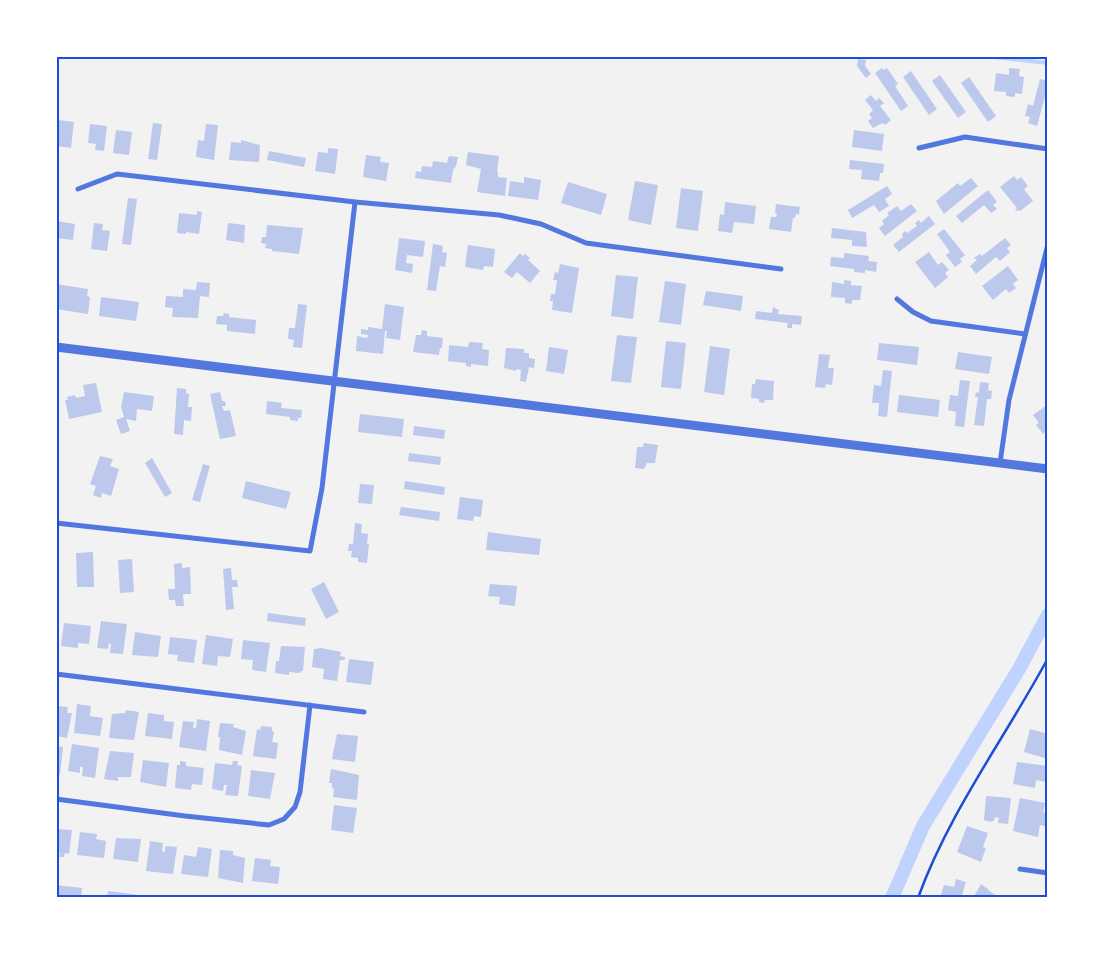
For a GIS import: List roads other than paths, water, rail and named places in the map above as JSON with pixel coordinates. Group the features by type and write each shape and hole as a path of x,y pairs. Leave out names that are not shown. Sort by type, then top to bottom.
{"street":[{"path":"919,148 965,137 1048,149"},
{"path":"78,189 117,174 355,202 499,215 541,224 586,243 781,270"},
{"path":"56,523 310,551 322,488 355,202"},
{"path":"1000,463 1009,400 1048,244"},
{"path":"897,299 913,312 931,320 1025,334"},
{"path":"56,347 1048,469"},
{"path":"56,674 364,712"},
{"path":"56,799 269,825 284,819 295,807 300,792 310,705"},
{"path":"1020,869 1048,873"}],"waterway":[{"path":"986,56 1048,63"},
{"path":"892,898 923,826 1019,669 1048,615"}]}
